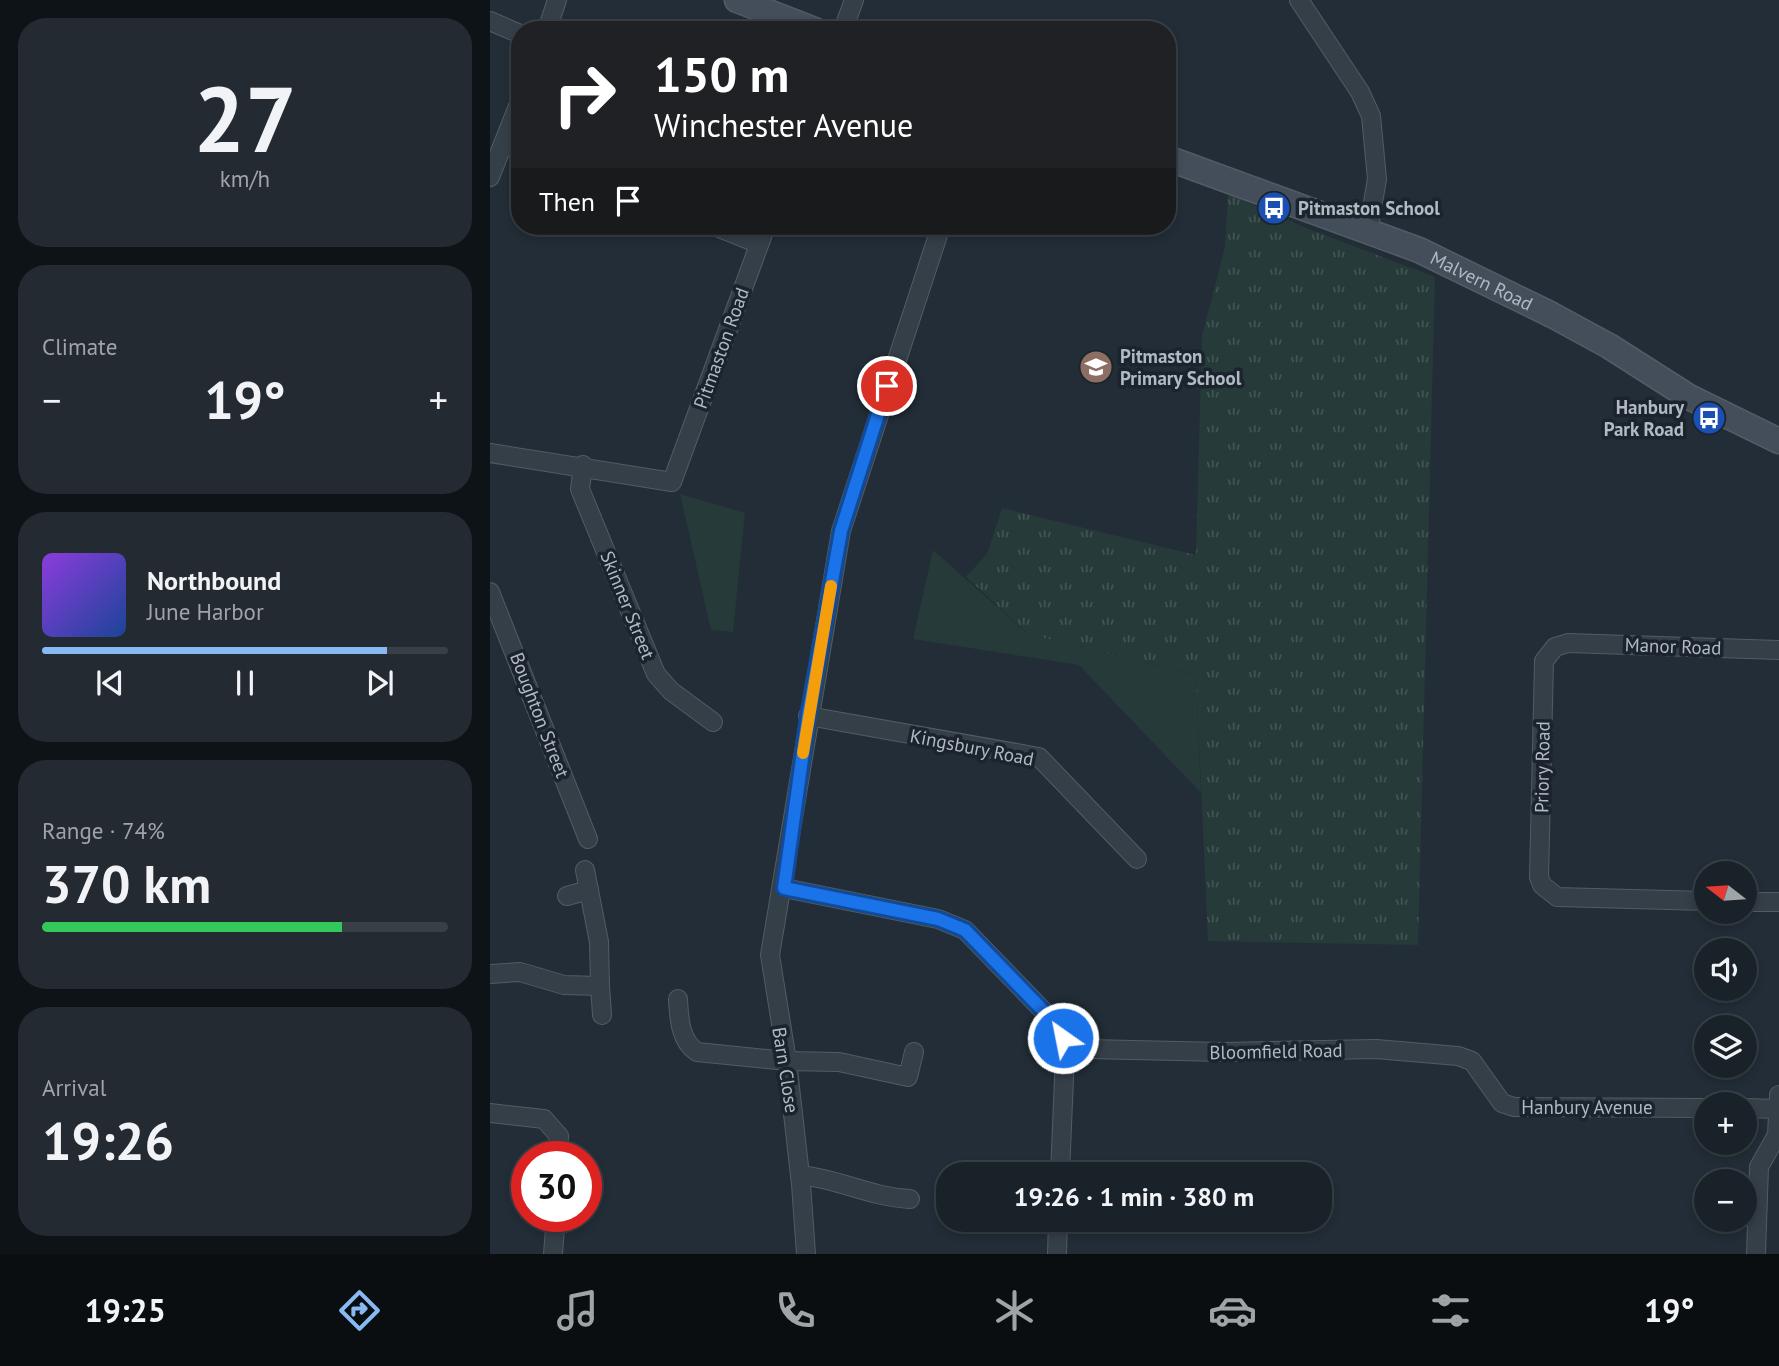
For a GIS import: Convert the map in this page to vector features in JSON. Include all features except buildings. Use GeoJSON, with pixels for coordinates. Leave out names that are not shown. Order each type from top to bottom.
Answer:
{"type":"FeatureCollection","features":[{"type":"Feature","properties":{"kind":"main road"},"geometry":{"type":"LineString","coordinates":[[737,0],[792,21]]}},
{"type":"Feature","properties":{"kind":"main road","name":"Malvern Road"},"geometry":{"type":"LineString","coordinates":[[1176,161],[1419,250],[1552,314],[1609,346],[1689,397],[1779,441]]}},
{"type":"Feature","properties":{"kind":"street"},"geometry":{"type":"LineString","coordinates":[[550,21],[557,0]]}},
{"type":"Feature","properties":{"kind":"street"},"geometry":{"type":"LineString","coordinates":[[846,21],[854,0]]}},
{"type":"Feature","properties":{"kind":"street"},"geometry":{"type":"LineString","coordinates":[[1299,0],[1360,92],[1371,116],[1377,179],[1368,232]]}},
{"type":"Feature","properties":{"kind":"street"},"geometry":{"type":"LineString","coordinates":[[490,20],[511,30]]}},
{"type":"Feature","properties":{"kind":"street"},"geometry":{"type":"LineString","coordinates":[[490,177],[511,148]]}},
{"type":"Feature","properties":{"kind":"street"},"geometry":{"type":"LineString","coordinates":[[736,235],[759,244]]}},
{"type":"Feature","properties":{"kind":"street","name":"Pitmaston Road"},"geometry":{"type":"LineString","coordinates":[[583,466],[673,482],[762,235]]}},
{"type":"Feature","properties":{"kind":"street","name":"Barn Close"},"geometry":{"type":"LineString","coordinates":[[806,1254],[787,1061],[770,955],[784,888],[808,716],[841,531],[938,235]]}},
{"type":"Feature","properties":{"kind":"street"},"geometry":{"type":"LineString","coordinates":[[490,453],[583,466]]}},
{"type":"Feature","properties":{"kind":"street","name":"Skinner Street"},"geometry":{"type":"LineString","coordinates":[[583,466],[580,489],[656,674],[671,691],[713,722]]}},
{"type":"Feature","properties":{"kind":"street","name":"Boughton Street"},"geometry":{"type":"LineString","coordinates":[[490,592],[588,839]]}},
{"type":"Feature","properties":{"kind":"street","name":"Manor Road"},"geometry":{"type":"LineString","coordinates":[[1568,643],[1779,650]]}},
{"type":"Feature","properties":{"kind":"street","name":"Priory Road"},"geometry":{"type":"LineString","coordinates":[[1568,643],[1555,647],[1544,661],[1539,877],[1542,885],[1557,897],[1694,901]]}},
{"type":"Feature","properties":{"kind":"street","name":"Kingsbury Road"},"geometry":{"type":"LineString","coordinates":[[808,716],[1039,757],[1138,859]]}},
{"type":"Feature","properties":{"kind":"street"},"geometry":{"type":"LineString","coordinates":[[585,870],[599,942],[602,1015]]}},
{"type":"Feature","properties":{"kind":"street"},"geometry":{"type":"LineString","coordinates":[[784,888],[938,919],[965,930],[1060,1028],[1065,1054],[1060,1162]]}},
{"type":"Feature","properties":{"kind":"street"},"geometry":{"type":"LineString","coordinates":[[567,896],[589,890]]}},
{"type":"Feature","properties":{"kind":"street"},"geometry":{"type":"LineString","coordinates":[[1757,902],[1779,902]]}},
{"type":"Feature","properties":{"kind":"street"},"geometry":{"type":"LineString","coordinates":[[490,974],[520,972],[564,985],[600,986]]}},
{"type":"Feature","properties":{"kind":"street"},"geometry":{"type":"LineString","coordinates":[[678,999],[680,1028],[691,1048],[697,1052],[787,1061],[839,1062],[908,1077],[914,1052]]}},
{"type":"Feature","properties":{"kind":"street","name":"Bloomfield Road"},"geometry":{"type":"LineString","coordinates":[[1063,1038],[1088,1049],[1223,1052],[1376,1049],[1458,1056],[1472,1061],[1482,1076]]}},
{"type":"Feature","properties":{"kind":"street","name":"Hanbury Avenue"},"geometry":{"type":"LineString","coordinates":[[1482,1076],[1502,1103],[1514,1107],[1694,1108]]}},
{"type":"Feature","properties":{"kind":"street"},"geometry":{"type":"LineString","coordinates":[[1756,1254],[1759,1167],[1775,1149],[1779,1095]]}},
{"type":"Feature","properties":{"kind":"street"},"geometry":{"type":"LineString","coordinates":[[1757,1108],[1778,1109]]}},
{"type":"Feature","properties":{"kind":"street"},"geometry":{"type":"LineString","coordinates":[[490,1113],[544,1119],[559,1136],[559,1141]]}},
{"type":"Feature","properties":{"kind":"street"},"geometry":{"type":"LineString","coordinates":[[800,1175],[838,1181],[880,1197],[910,1199]]}},
{"type":"Feature","properties":{"kind":"street"},"geometry":{"type":"LineString","coordinates":[[553,1254],[555,1232]]}},
{"type":"Feature","properties":{"kind":"street"},"geometry":{"type":"LineString","coordinates":[[1057,1254],[1058,1232]]}},
{"type":"Feature","properties":{"kind":"green space"},"geometry":{"type":"Polygon","coordinates":[[[1228,194],[1306,228],[1435,277],[1418,945],[1208,941],[1196,675],[1028,634],[966,577],[987,554],[1002,508],[1196,555],[1202,336],[1225,247],[1228,194]]]}},
{"type":"Feature","properties":{"kind":"green space"},"geometry":{"type":"Polygon","coordinates":[[[680,494],[745,513],[733,632],[711,630],[680,494]]]}},
{"type":"Feature","properties":{"kind":"green space"},"geometry":{"type":"Polygon","coordinates":[[[933,550],[1028,634],[1196,675],[1201,793],[1079,665],[913,639],[933,550]]]}},
{"type":"Feature","properties":{"kind":"slow traffic"},"geometry":{"type":"LineString","coordinates":[[803,753],[831,586]]}},
{"type":"Feature","properties":{"kind":"place","name":"Pitmaston School"},"geometry":{"type":"Point","coordinates":[1274,208]}},
{"type":"Feature","properties":{"kind":"place","name":"Pitmaston Primary School"},"geometry":{"type":"Point","coordinates":[1096,367]}},
{"type":"Feature","properties":{"kind":"place","name":"Hanbury Park Road"},"geometry":{"type":"Point","coordinates":[1709,418]}},
{"type":"Feature","properties":{"kind":"route"},"geometry":{"type":"LineString","coordinates":[[887,386],[841,531],[808,716],[784,888],[938,919],[965,930],[1031,996],[1060,1028],[1063,1038]]}}]}
